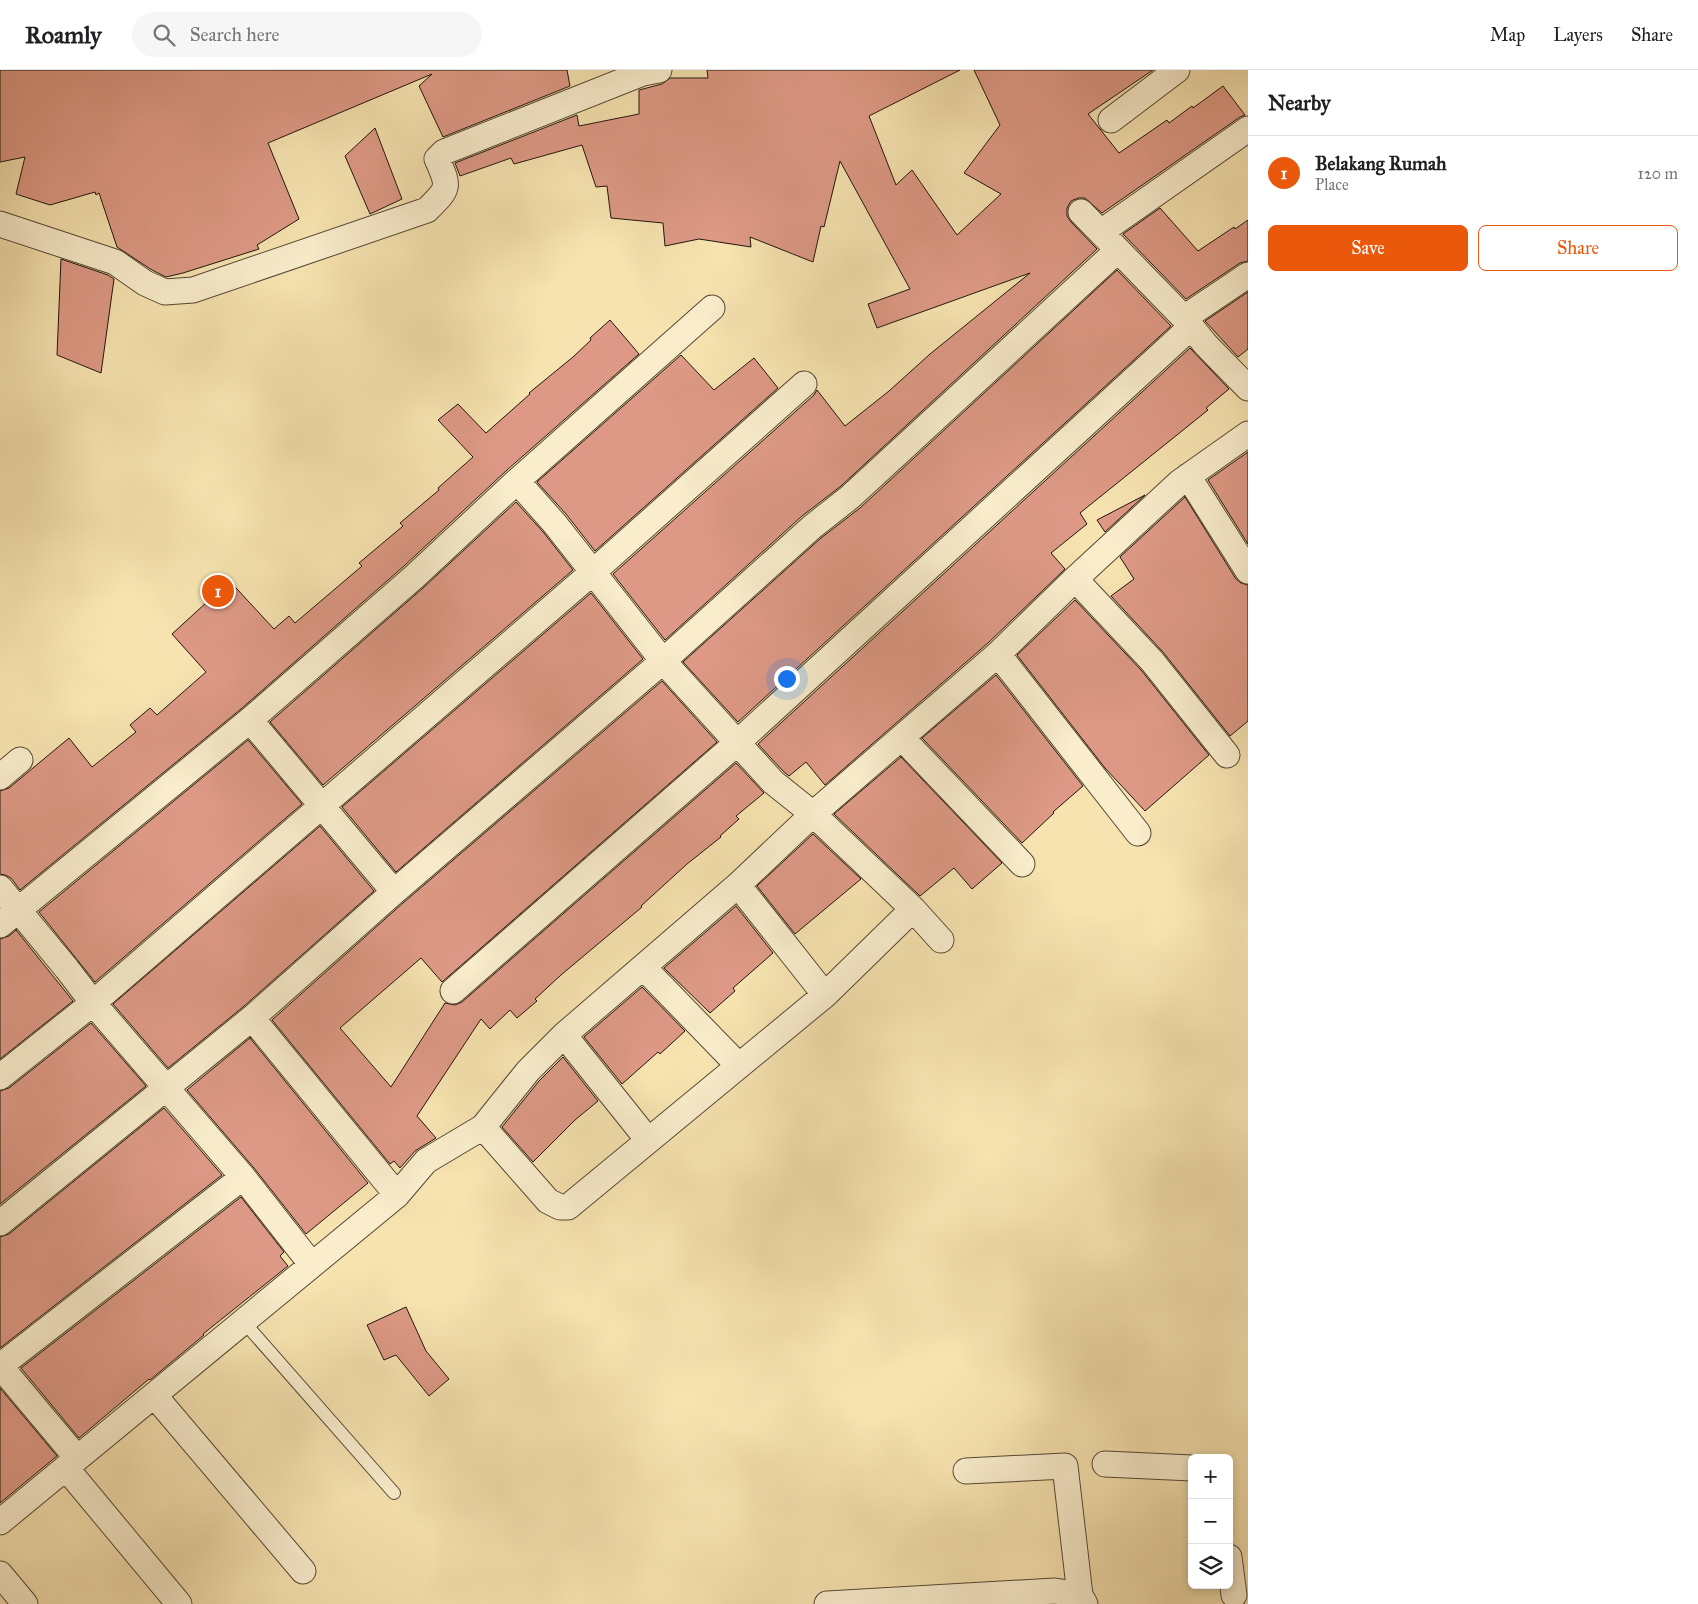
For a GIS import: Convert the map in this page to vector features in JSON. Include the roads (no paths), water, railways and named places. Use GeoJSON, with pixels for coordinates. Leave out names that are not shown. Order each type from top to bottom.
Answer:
{"type":"FeatureCollection","features":[{"type":"Feature","properties":{"kind":"street"},"geometry":{"type":"LineString","coordinates":[[0,224],[115,262],[145,282],[165,292],[193,290],[428,210],[446,190],[446,179],[438,159],[444,152],[643,73],[659,70]]}},
{"type":"Feature","properties":{"kind":"street"},"geometry":{"type":"LineString","coordinates":[[1111,120],[1177,70]]}},
{"type":"Feature","properties":{"kind":"street"},"geometry":{"type":"LineString","coordinates":[[1101,232],[1248,129]]}},
{"type":"Feature","properties":{"kind":"street"},"geometry":{"type":"LineString","coordinates":[[1081,212],[1188,322],[1248,388]]}},
{"type":"Feature","properties":{"kind":"street"},"geometry":{"type":"LineString","coordinates":[[0,1223],[252,1018],[812,527],[850,497],[1118,250]]}},
{"type":"Feature","properties":{"kind":"street"},"geometry":{"type":"LineString","coordinates":[[453,991],[738,743],[1188,322],[1248,275]]}},
{"type":"Feature","properties":{"kind":"street"},"geometry":{"type":"LineString","coordinates":[[9,918],[250,720],[414,577],[517,481],[712,308]]}},
{"type":"Feature","properties":{"kind":"street"},"geometry":{"type":"LineString","coordinates":[[0,1077],[93,1003],[322,806],[593,572],[804,384]]}},
{"type":"Feature","properties":{"kind":"street"},"geometry":{"type":"LineString","coordinates":[[0,1522],[397,1195],[426,1161],[483,1127],[528,1071],[564,1036],[738,885],[813,814],[998,654],[1075,579],[1188,476],[1248,434]]}},
{"type":"Feature","properties":{"kind":"street"},"geometry":{"type":"LineString","coordinates":[[1188,476],[1248,571]]}},
{"type":"Feature","properties":{"kind":"street"},"geometry":{"type":"LineString","coordinates":[[517,481],[555,524],[662,660],[773,782],[813,814],[913,909],[941,940]]}},
{"type":"Feature","properties":{"kind":"street"},"geometry":{"type":"LineString","coordinates":[[1075,579],[1152,661],[1227,755]]}},
{"type":"Feature","properties":{"kind":"street"},"geometry":{"type":"LineString","coordinates":[[998,654],[1138,833]]}},
{"type":"Feature","properties":{"kind":"street"},"geometry":{"type":"LineString","coordinates":[[250,720],[394,892]]}},
{"type":"Feature","properties":{"kind":"street"},"geometry":{"type":"LineString","coordinates":[[902,738],[1022,864]]}},
{"type":"Feature","properties":{"kind":"street"},"geometry":{"type":"LineString","coordinates":[[0,777],[20,760]]}},
{"type":"Feature","properties":{"kind":"street"},"geometry":{"type":"LineString","coordinates":[[738,885],[825,995]]}},
{"type":"Feature","properties":{"kind":"street"},"geometry":{"type":"LineString","coordinates":[[0,888],[9,918],[67,969],[93,1003],[243,1177],[312,1265]]}},
{"type":"Feature","properties":{"kind":"street"},"geometry":{"type":"LineString","coordinates":[[483,1127],[548,1201],[560,1207],[568,1208],[825,995],[913,909]]}},
{"type":"Feature","properties":{"kind":"street"},"geometry":{"type":"LineString","coordinates":[[643,967],[739,1066]]}},
{"type":"Feature","properties":{"kind":"street"},"geometry":{"type":"LineString","coordinates":[[252,1018],[397,1195]]}},
{"type":"Feature","properties":{"kind":"street"},"geometry":{"type":"LineString","coordinates":[[564,1036],[648,1140]]}},
{"type":"Feature","properties":{"kind":"street"},"geometry":{"type":"LineString","coordinates":[[180,1604],[0,1366],[243,1177]]}},
{"type":"Feature","properties":{"kind":"street"},"geometry":{"type":"LineString","coordinates":[[154,1395],[304,1571]]}},
{"type":"Feature","properties":{"kind":"street"},"geometry":{"type":"LineString","coordinates":[[1105,1464],[1188,1468]]}},
{"type":"Feature","properties":{"kind":"street"},"geometry":{"type":"LineString","coordinates":[[827,1604],[1055,1591],[1082,1599],[1066,1466],[966,1471]]}},
{"type":"Feature","properties":{"kind":"street"},"geometry":{"type":"LineString","coordinates":[[0,1574],[25,1604]]}},
{"type":"Feature","properties":{"kind":"street"},"geometry":{"type":"LineString","coordinates":[[1233,1577],[1236,1592]]}},
{"type":"Feature","properties":{"kind":"lane"},"geometry":{"type":"LineString","coordinates":[[243,1321],[394,1493]]}},
{"type":"Feature","properties":{"kind":"place","name":"Belakang Rumah"},"geometry":{"type":"Point","coordinates":[218,591]}}]}
